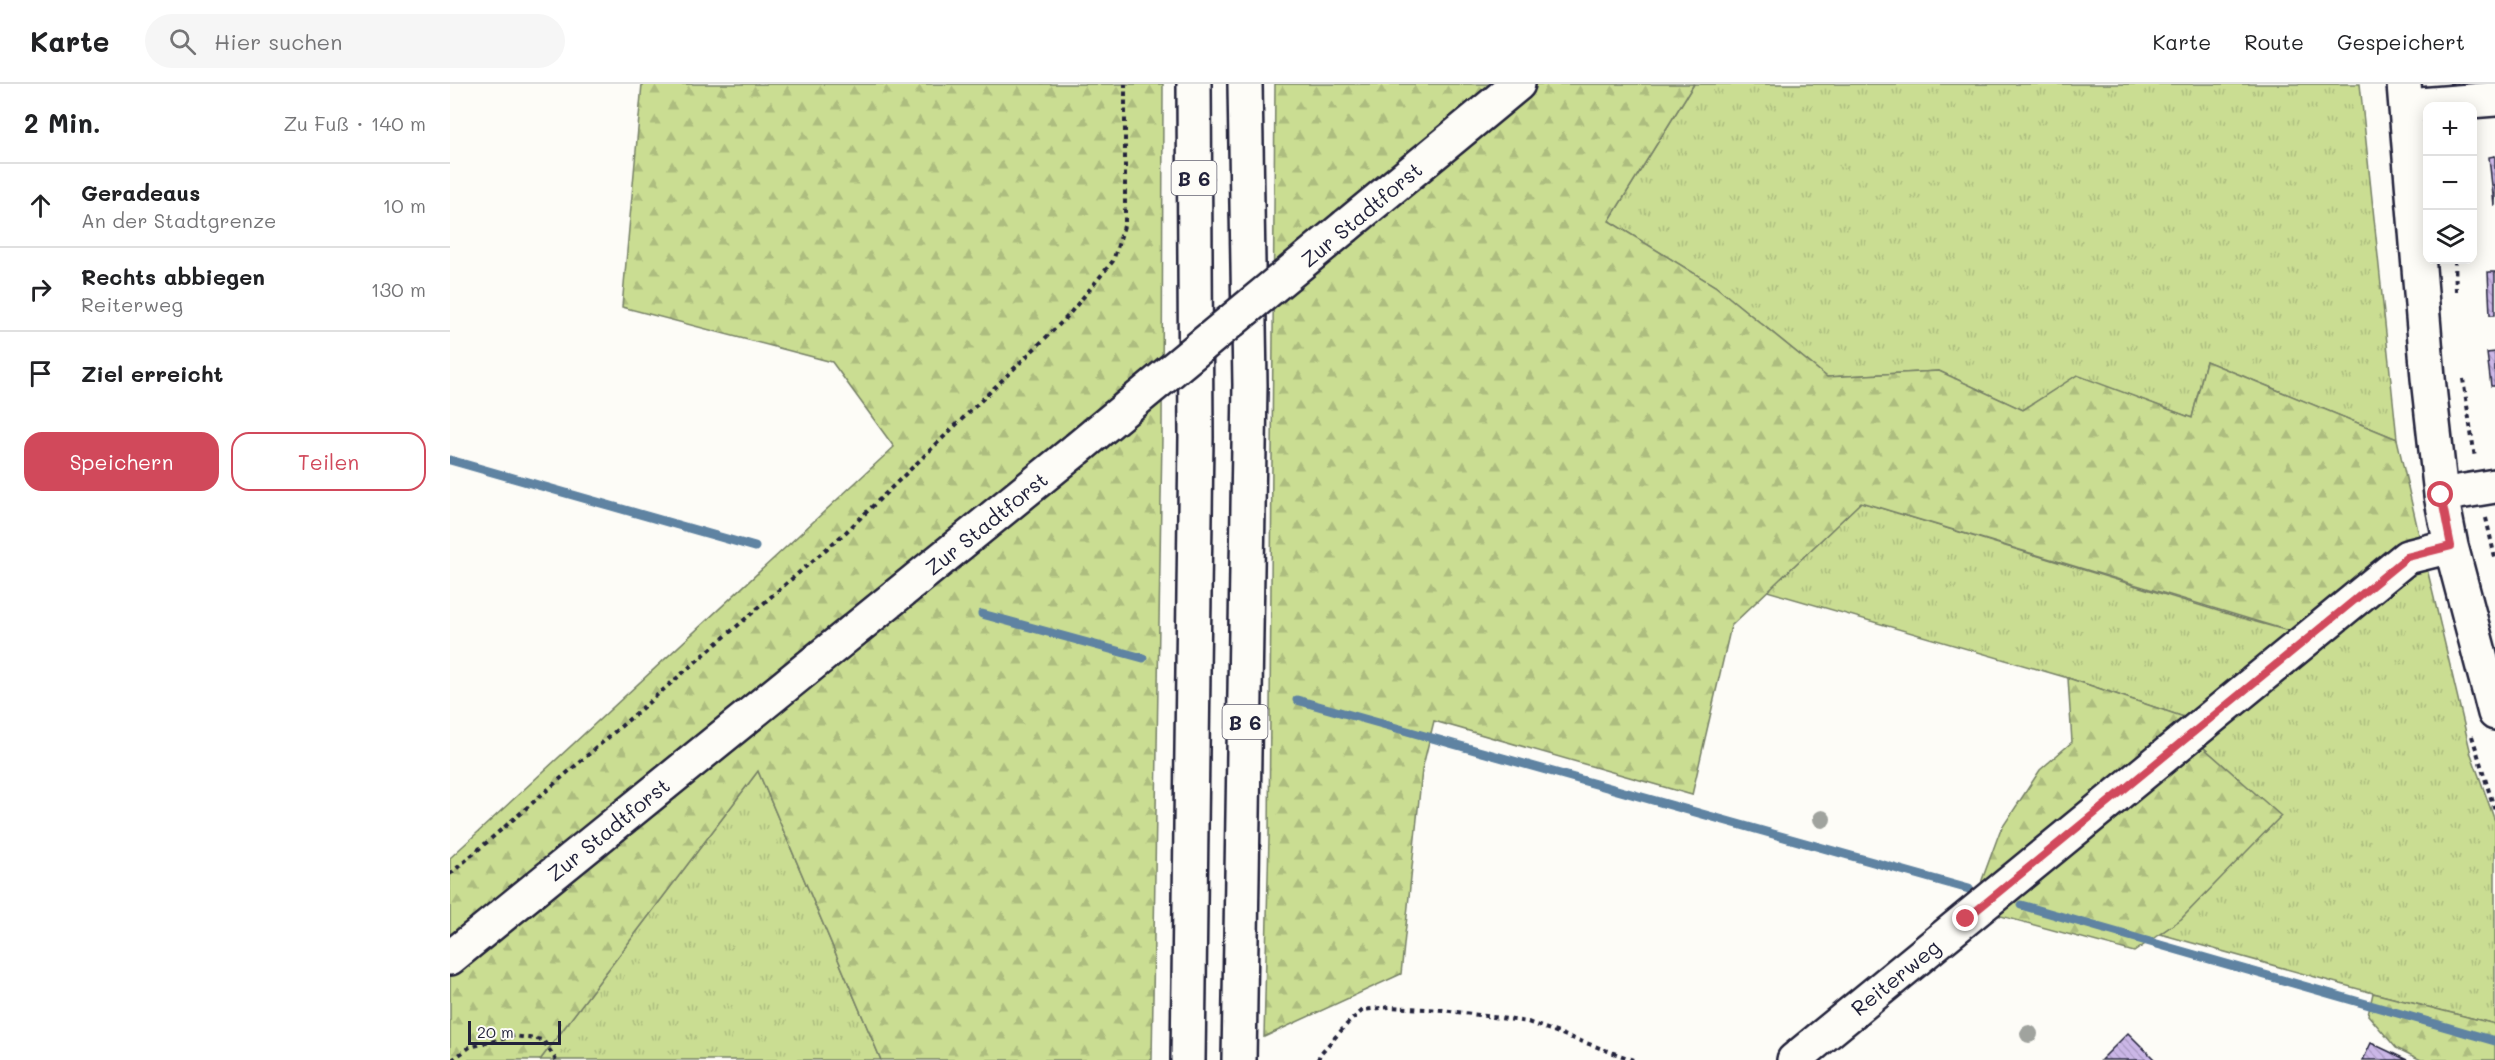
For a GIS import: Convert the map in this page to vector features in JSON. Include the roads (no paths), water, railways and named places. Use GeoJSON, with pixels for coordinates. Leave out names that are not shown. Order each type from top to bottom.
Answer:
{"type":"FeatureCollection","features":[{"type":"Feature","properties":{"kind":"main road","name":"B 6"},"geometry":{"type":"LineString","coordinates":[[1188,1060],[1196,437],[1194,84]]}},
{"type":"Feature","properties":{"kind":"main road","name":"B 6"},"geometry":{"type":"LineString","coordinates":[[1239,1060],[1250,385],[1245,84]]}},
{"type":"Feature","properties":{"kind":"main road","name":"Zur Stadtforst"},"geometry":{"type":"LineString","coordinates":[[450,958],[1077,449],[1518,84]]}},
{"type":"Feature","properties":{"kind":"main road"},"geometry":{"type":"LineString","coordinates":[[2495,99],[2406,95],[2428,378],[2441,495],[2451,546],[2495,713]]}},
{"type":"Feature","properties":{"kind":"main road"},"geometry":{"type":"LineString","coordinates":[[2441,495],[2487,487]]}},
{"type":"Feature","properties":{"kind":"main road","name":"Reiterweg"},"geometry":{"type":"LineString","coordinates":[[1794,1060],[2407,557],[2451,546]]}},
{"type":"Feature","properties":{"kind":"waterway"},"geometry":{"type":"LineString","coordinates":[[450,460],[755,547]]}},
{"type":"Feature","properties":{"kind":"waterway"},"geometry":{"type":"LineString","coordinates":[[982,614],[1143,658]]}},
{"type":"Feature","properties":{"kind":"waterway"},"geometry":{"type":"LineString","coordinates":[[1297,700],[1969,889]]}},
{"type":"Feature","properties":{"kind":"waterway"},"geometry":{"type":"LineString","coordinates":[[2021,905],[2495,1041]]}}]}
